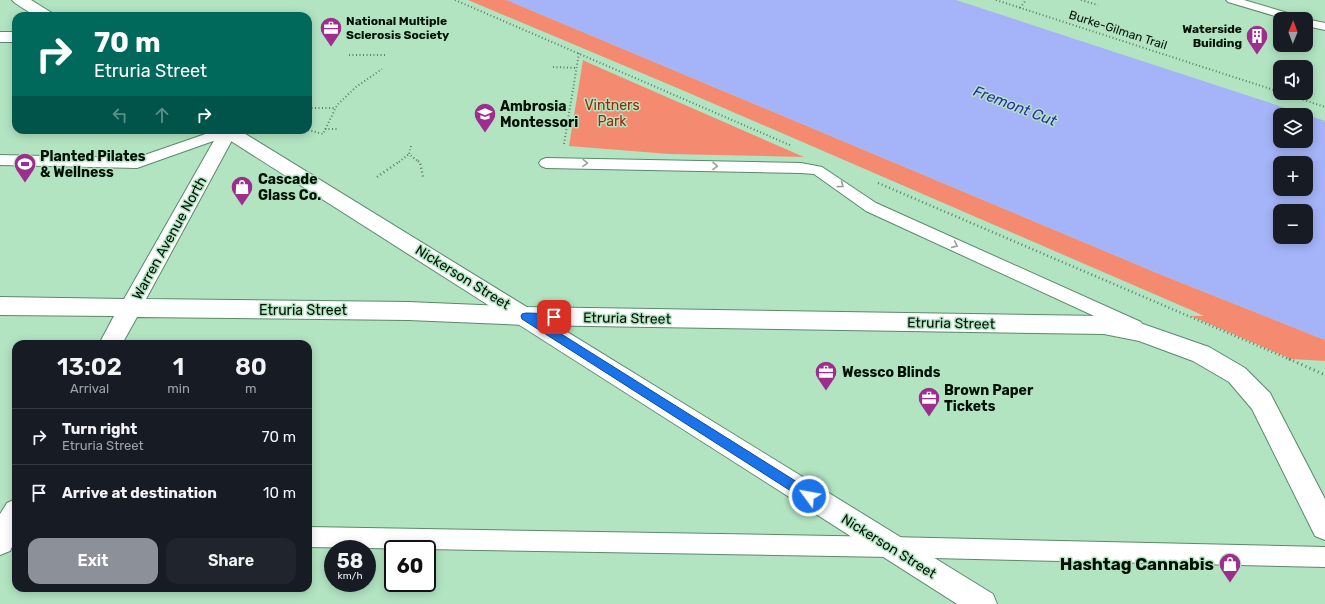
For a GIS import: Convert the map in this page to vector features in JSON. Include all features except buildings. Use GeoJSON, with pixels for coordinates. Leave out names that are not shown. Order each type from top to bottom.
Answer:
{"type":"FeatureCollection","features":[{"type":"Feature","properties":{"kind":"street"},"geometry":{"type":"LineString","coordinates":[[20,0],[40,12]]}},
{"type":"Feature","properties":{"kind":"street"},"geometry":{"type":"LineString","coordinates":[[0,37],[12,37]]}},
{"type":"Feature","properties":{"kind":"street","name":"Warren Avenue North"},"geometry":{"type":"LineString","coordinates":[[112,340],[225,134]]}},
{"type":"Feature","properties":{"kind":"street","name":"Nickerson Street"},"geometry":{"type":"LineString","coordinates":[[233,134],[526,316],[890,547],[983,604]]}},
{"type":"Feature","properties":{"kind":"street","name":"Etruria Street"},"geometry":{"type":"LineString","coordinates":[[0,306],[130,309],[408,311],[526,316],[1104,325],[1140,332],[1201,354],[1237,375],[1261,401],[1325,527]]}},
{"type":"Feature","properties":{"kind":"lane"},"geometry":{"type":"LineString","coordinates":[[1232,0],[1273,12]]}},
{"type":"Feature","properties":{"kind":"lane"},"geometry":{"type":"LineString","coordinates":[[1313,24],[1325,27]]}},
{"type":"Feature","properties":{"kind":"lane"},"geometry":{"type":"LineString","coordinates":[[0,160],[137,163],[216,134]]}},
{"type":"Feature","properties":{"kind":"lane"},"geometry":{"type":"LineString","coordinates":[[546,163],[801,168],[817,170],[871,207],[1166,342]]}},
{"type":"Feature","properties":{"kind":"lane"},"geometry":{"type":"LineString","coordinates":[[312,537],[890,547],[1325,557]]}},
{"type":"Feature","properties":{"kind":"path"},"geometry":{"type":"LineString","coordinates":[[455,0],[797,148]]}},
{"type":"Feature","properties":{"kind":"path","name":"Burke-Gilman Trail"},"geometry":{"type":"LineString","coordinates":[[996,0],[1273,90]]}},
{"type":"Feature","properties":{"kind":"path"},"geometry":{"type":"LineString","coordinates":[[1020,8],[1026,0]]}},
{"type":"Feature","properties":{"kind":"path"},"geometry":{"type":"LineString","coordinates":[[1081,0],[1098,5]]}},
{"type":"Feature","properties":{"kind":"path"},"geometry":{"type":"LineString","coordinates":[[563,146],[579,53]]}},
{"type":"Feature","properties":{"kind":"path"},"geometry":{"type":"LineString","coordinates":[[349,55],[385,55]]}},
{"type":"Feature","properties":{"kind":"path"},"geometry":{"type":"LineString","coordinates":[[553,67],[576,68]]}},
{"type":"Feature","properties":{"kind":"path"},"geometry":{"type":"LineString","coordinates":[[312,131],[323,134],[335,108],[356,87],[382,69]]}},
{"type":"Feature","properties":{"kind":"path"},"geometry":{"type":"LineString","coordinates":[[1306,100],[1325,106]]}},
{"type":"Feature","properties":{"kind":"path"},"geometry":{"type":"LineString","coordinates":[[312,108],[335,108]]}},
{"type":"Feature","properties":{"kind":"path"},"geometry":{"type":"LineString","coordinates":[[325,129],[339,130]]}},
{"type":"Feature","properties":{"kind":"path"},"geometry":{"type":"LineString","coordinates":[[376,177],[408,154],[411,146]]}},
{"type":"Feature","properties":{"kind":"path"},"geometry":{"type":"LineString","coordinates":[[408,154],[420,162],[423,177]]}},
{"type":"Feature","properties":{"kind":"path"},"geometry":{"type":"LineString","coordinates":[[877,183],[1198,319],[1325,375]]}},
{"type":"Feature","properties":{"kind":"green space"},"geometry":{"type":"Polygon","coordinates":[[[468,0],[507,0],[1162,275],[1325,340],[1325,361],[1291,359],[1191,316],[1204,316],[1191,310],[682,90],[468,0]]]}},
{"type":"Feature","properties":{"kind":"green space","name":"Vintners Park"},"geometry":{"type":"Polygon","coordinates":[[[583,60],[804,157],[669,154],[569,146],[583,60]]]}},
{"type":"Feature","properties":{"kind":"water","name":"Fremont Cut"},"geometry":{"type":"Polygon","coordinates":[[[507,0],[956,0],[1285,108],[1273,108],[1273,148],[1313,148],[1313,117],[1325,121],[1325,340],[1162,275],[507,0]]]}},
{"type":"Feature","properties":{"kind":"place","name":"National Multiple Sclerosis Society"},"geometry":{"type":"Point","coordinates":[331,48]}},
{"type":"Feature","properties":{"kind":"place","name":"Waterside Building"},"geometry":{"type":"Point","coordinates":[1257,56]}},
{"type":"Feature","properties":{"kind":"place","name":"Ambrosia Montessori"},"geometry":{"type":"Point","coordinates":[485,134]}},
{"type":"Feature","properties":{"kind":"place","name":"Planted Pilates & Wellness"},"geometry":{"type":"Point","coordinates":[25,184]}},
{"type":"Feature","properties":{"kind":"place","name":"Cascade Glass Co."},"geometry":{"type":"Point","coordinates":[242,206]}},
{"type":"Feature","properties":{"kind":"place","name":"Wessco Blinds"},"geometry":{"type":"Point","coordinates":[826,392]}},
{"type":"Feature","properties":{"kind":"place","name":"Brown Paper Tickets"},"geometry":{"type":"Point","coordinates":[929,418]}},
{"type":"Feature","properties":{"kind":"place","name":"Hashtag Cannabis"},"geometry":{"type":"Point","coordinates":[1230,584]}},
{"type":"Feature","properties":{"kind":"route"},"geometry":{"type":"LineString","coordinates":[[554,317],[526,316],[809,496]]}}]}
